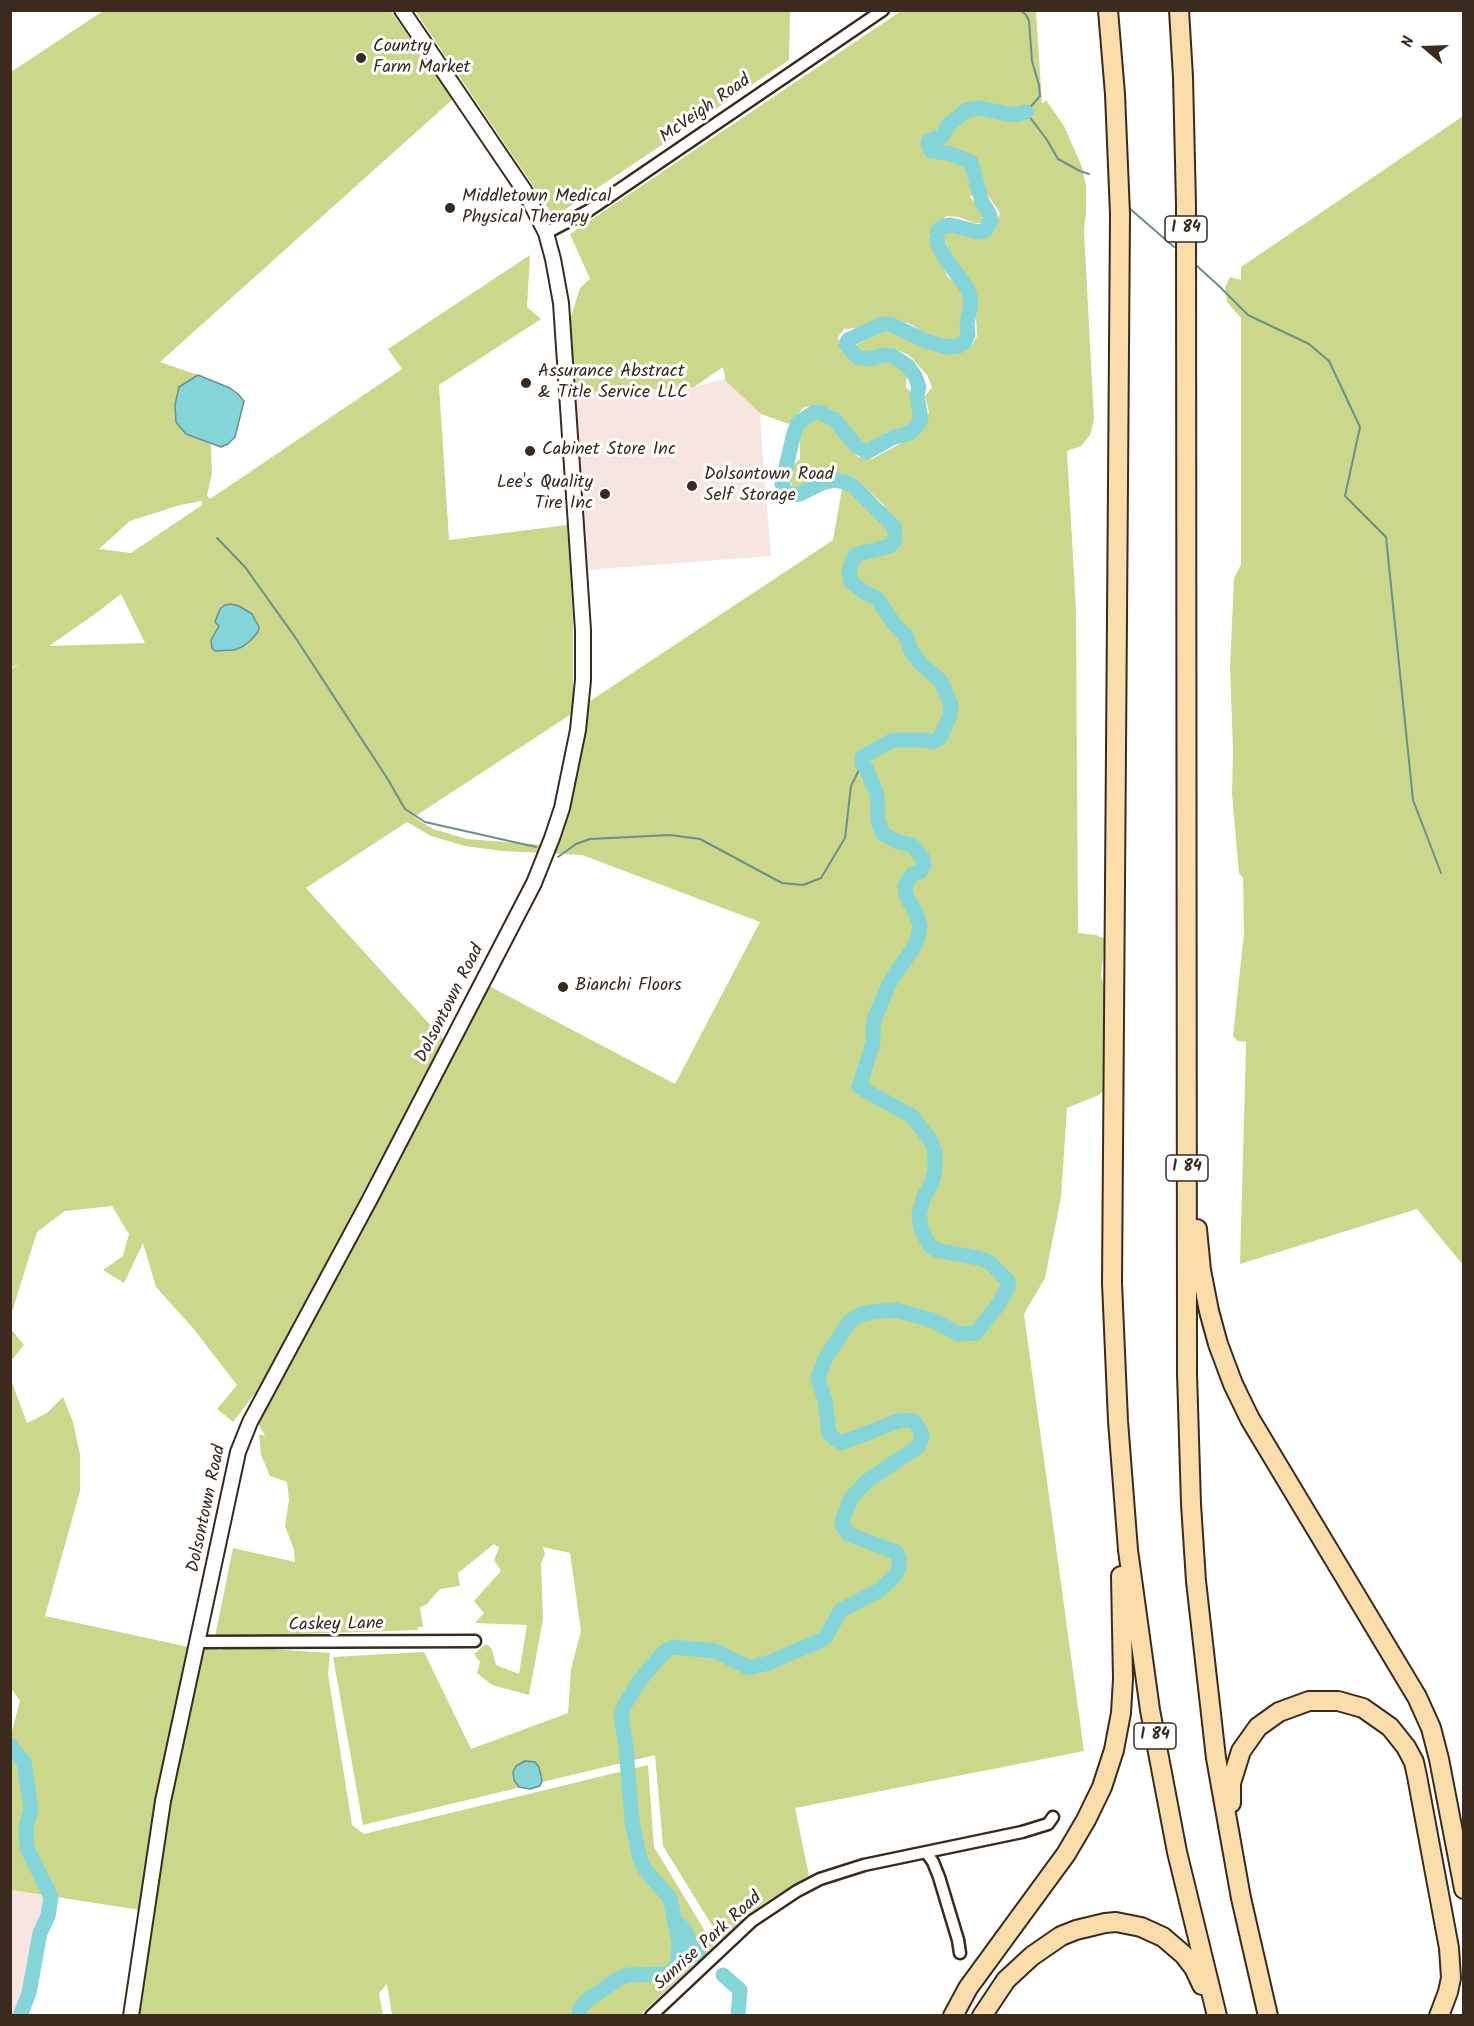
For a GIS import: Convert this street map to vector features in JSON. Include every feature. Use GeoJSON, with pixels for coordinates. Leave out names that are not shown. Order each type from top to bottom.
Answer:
{"type":"FeatureCollection","features":[{"type":"Feature","properties":{"kind":"highway","name":"I 84"},"geometry":{"type":"LineString","coordinates":[[1108,10],[1115,94],[1120,225],[1112,1271],[1114,1362],[1128,1550],[1150,1710],[1177,1852],[1215,2016]]}},
{"type":"Feature","properties":{"kind":"highway","name":"I 84"},"geometry":{"type":"LineString","coordinates":[[1179,10],[1186,205],[1188,1439],[1195,1570],[1214,1746],[1239,1886],[1268,2016]]}},
{"type":"Feature","properties":{"kind":"highway"},"geometry":{"type":"LineString","coordinates":[[1186,1097],[1194,1137],[1197,1218],[1202,1270],[1209,1311],[1224,1360],[1250,1419],[1422,1707],[1440,1759],[1464,1889]]}},
{"type":"Feature","properties":{"kind":"highway"},"geometry":{"type":"LineString","coordinates":[[953,2016],[968,1988],[1077,1837],[1099,1795],[1114,1750],[1124,1679],[1120,1451]]}},
{"type":"Feature","properties":{"kind":"highway"},"geometry":{"type":"LineString","coordinates":[[1239,1886],[1231,1798],[1235,1766],[1248,1739],[1258,1727],[1279,1712],[1309,1701],[1346,1702],[1363,1708],[1379,1718],[1402,1741],[1414,1762],[1417,1776],[1451,1963],[1448,1992],[1439,2016]]}},
{"type":"Feature","properties":{"kind":"highway"},"geometry":{"type":"LineString","coordinates":[[982,2016],[1006,1980],[1046,1945],[1076,1930],[1116,1922],[1153,1931],[1173,1944],[1194,1968],[1215,2016]]}},
{"type":"Feature","properties":{"kind":"street","name":"Dolsontown Road"},"geometry":{"type":"LineString","coordinates":[[131,2016],[163,1801],[233,1471],[243,1436],[534,883],[550,846],[561,808],[578,730],[584,664],[561,303],[553,259],[546,233],[532,204],[402,10]]}},
{"type":"Feature","properties":{"kind":"street","name":"McVeigh Road"},"geometry":{"type":"LineString","coordinates":[[546,233],[588,211],[883,10]]}},
{"type":"Feature","properties":{"kind":"street","name":"Caskey Lane"},"geometry":{"type":"LineString","coordinates":[[198,1642],[475,1641]]}},
{"type":"Feature","properties":{"kind":"street","name":"Sunrise Park Road"},"geometry":{"type":"LineString","coordinates":[[651,2016],[752,1921],[797,1891],[820,1879],[848,1870],[1023,1832],[1048,1824],[1053,1817]]}},
{"type":"Feature","properties":{"kind":"street"},"geometry":{"type":"LineString","coordinates":[[926,1852],[939,1877],[960,1953]]}},
{"type":"Feature","properties":{"kind":"shaded area"},"geometry":{"type":"Polygon","coordinates":[[[756,370],[771,556],[586,570],[574,394],[694,387],[756,370]]]}},
{"type":"Feature","properties":{"kind":"shaded area"},"geometry":{"type":"Polygon","coordinates":[[[11,1890],[51,1897],[48,1916],[40,1933],[29,1993],[20,2015],[11,2015],[11,1890]]]}},
{"type":"Feature","properties":{"kind":"green space"},"geometry":{"type":"Polygon","coordinates":[[[103,11],[391,11],[453,99],[160,362],[198,375],[179,387],[186,434],[200,438],[211,445],[212,473],[207,496],[210,499],[402,369],[388,349],[530,255],[527,307],[541,319],[439,385],[449,540],[567,525],[573,620],[573,713],[414,817],[433,829],[467,839],[558,846],[580,764],[590,701],[833,540],[843,483],[873,513],[885,506],[857,480],[845,474],[834,473],[801,487],[793,487],[789,479],[792,466],[800,459],[800,435],[803,424],[817,416],[831,421],[849,448],[858,457],[872,459],[920,433],[929,412],[925,396],[932,387],[927,375],[909,355],[890,347],[868,353],[856,348],[858,344],[888,328],[905,335],[918,344],[942,351],[958,353],[971,347],[977,336],[978,302],[973,289],[961,274],[945,241],[943,231],[948,228],[978,238],[985,236],[994,229],[1000,213],[983,188],[970,197],[983,212],[985,218],[982,223],[947,216],[932,226],[929,236],[936,256],[943,264],[947,276],[963,290],[966,302],[964,334],[960,339],[949,342],[925,333],[908,323],[882,317],[858,328],[844,329],[838,337],[840,346],[846,355],[860,363],[867,366],[888,360],[900,364],[907,372],[906,387],[914,396],[917,419],[908,427],[886,432],[873,447],[864,446],[834,411],[822,405],[804,407],[789,424],[761,414],[726,381],[723,367],[694,387],[574,394],[570,320],[580,288],[590,279],[570,234],[901,11],[1036,11],[1042,104],[1046,100],[1064,126],[1082,167],[1086,186],[1084,230],[1094,419],[1090,435],[1081,446],[1067,451],[1076,610],[1078,933],[1096,935],[1105,939],[1101,976],[1122,1050],[1110,1084],[1099,1095],[1067,1108],[1061,1197],[1045,1278],[1024,1314],[1084,1751],[795,1808],[809,1876],[747,1915],[721,1940],[663,1846],[655,1755],[363,1825],[333,1657],[424,1652],[471,1749],[568,1713],[571,1669],[581,1631],[570,1553],[543,1547],[545,1554],[541,1563],[543,1619],[529,1695],[492,1685],[477,1673],[480,1662],[474,1654],[486,1644],[492,1649],[496,1665],[519,1674],[527,1625],[475,1623],[484,1613],[474,1601],[501,1571],[494,1560],[499,1548],[494,1544],[458,1573],[460,1586],[440,1589],[427,1604],[420,1607],[423,1627],[418,1627],[418,1630],[215,1637],[233,1548],[295,1562],[294,1550],[285,1526],[289,1500],[287,1482],[270,1476],[261,1455],[259,1434],[265,1436],[258,1423],[394,1170],[489,986],[675,1084],[760,922],[582,855],[502,851],[465,846],[431,836],[407,822],[306,888],[444,1040],[259,1388],[233,1422],[217,1409],[237,1385],[192,1327],[156,1287],[143,1243],[124,1283],[103,1270],[123,1256],[129,1234],[112,1206],[65,1211],[37,1232],[11,1315],[10,670],[19,664],[11,668],[11,72],[103,11]],[[202,501],[180,505],[130,521],[99,549],[131,553],[202,505],[202,501]],[[121,594],[95,614],[49,646],[145,643],[121,594]]]}},
{"type":"Feature","properties":{"kind":"green space"},"geometry":{"type":"Polygon","coordinates":[[[415,11],[790,11],[789,60],[554,217],[415,11]]]}},
{"type":"Feature","properties":{"kind":"green space"},"geometry":{"type":"Polygon","coordinates":[[[1463,116],[1463,1265],[1417,1209],[1240,1264],[1246,1042],[1238,1041],[1233,1036],[1244,933],[1243,878],[1239,873],[1232,794],[1230,667],[1234,578],[1241,565],[1241,318],[1227,302],[1225,287],[1230,277],[1241,280],[1241,267],[1463,116]]]}},
{"type":"Feature","properties":{"kind":"green space"},"geometry":{"type":"Polygon","coordinates":[[[11,1329],[24,1345],[10,1361],[11,1329]]]}},
{"type":"Feature","properties":{"kind":"green space"},"geometry":{"type":"Polygon","coordinates":[[[10,1377],[27,1423],[47,1413],[63,1397],[73,1422],[80,1455],[80,1491],[45,1616],[189,1647],[222,1650],[223,1646],[330,1653],[328,1674],[352,1825],[364,1834],[648,1765],[654,1847],[714,1946],[640,2015],[392,2015],[387,1984],[379,1993],[383,2015],[139,2015],[153,1912],[11,1890],[10,1738],[20,1701],[10,1687],[10,1377]]]}},
{"type":"Feature","properties":{"kind":"water"},"geometry":{"type":"Polygon","coordinates":[[[198,375],[230,388],[244,401],[235,437],[221,447],[186,434],[176,422],[175,405],[179,387],[198,375]]]}},
{"type":"Feature","properties":{"kind":"water"},"geometry":{"type":"Polygon","coordinates":[[[231,604],[252,614],[259,627],[258,632],[242,647],[215,651],[211,640],[219,626],[215,622],[220,609],[231,604]]]}},
{"type":"Feature","properties":{"kind":"water"},"geometry":{"type":"Polygon","coordinates":[[[525,1761],[535,1762],[539,1767],[542,1781],[540,1786],[530,1789],[519,1787],[514,1780],[513,1772],[516,1766],[525,1761]]]}},
{"type":"Feature","properties":{"kind":"waterway"},"geometry":{"type":"LineString","coordinates":[[1020,10],[1029,21],[1032,61],[1040,96],[1026,112],[1058,159],[1089,174]]}},
{"type":"Feature","properties":{"kind":"waterway"},"geometry":{"type":"LineString","coordinates":[[579,2016],[580,2009],[586,2001],[620,1978],[628,1975],[668,1974],[674,1969],[678,1960],[679,1942],[670,1898],[646,1871],[640,1859],[632,1821],[621,1716],[625,1704],[640,1680],[664,1652],[673,1647],[715,1651],[749,1668],[768,1663],[817,1642],[825,1638],[841,1610],[880,1590],[899,1568],[899,1558],[896,1552],[848,1534],[842,1525],[843,1518],[851,1498],[867,1481],[919,1446],[922,1436],[920,1430],[914,1421],[901,1420],[841,1443],[834,1438],[829,1434],[825,1400],[818,1378],[826,1357],[850,1321],[861,1314],[872,1312],[895,1310],[932,1320],[959,1334],[976,1333],[998,1305],[1008,1287],[1008,1281],[989,1262],[936,1250],[929,1245],[921,1228],[919,1215],[935,1170],[935,1153],[931,1141],[912,1116],[859,1087],[873,1043],[875,1017],[891,980],[914,947],[918,937],[920,926],[916,913],[906,896],[905,886],[912,874],[920,872],[924,865],[923,859],[912,845],[898,842],[883,834],[878,821],[877,794],[862,764],[862,757],[893,740],[933,742],[940,738],[950,715],[951,705],[941,681],[921,664],[910,649],[907,637],[895,625],[876,597],[867,594],[851,582],[849,571],[855,555],[890,546],[894,542],[894,527],[853,486],[845,482],[834,480],[793,495],[786,492],[782,484],[798,423],[813,413],[820,412],[835,420],[856,446],[867,452],[892,438],[909,433],[916,427],[921,419],[917,395],[919,387],[908,366],[891,355],[869,359],[857,357],[846,344],[848,340],[882,324],[890,324],[928,342],[948,347],[959,346],[965,342],[968,334],[970,297],[967,288],[938,245],[938,230],[951,225],[978,232],[985,231],[991,220],[982,202],[971,162],[951,154],[931,151],[929,140],[942,137],[948,125],[967,110],[979,108],[1014,115],[1026,112]]}},
{"type":"Feature","properties":{"kind":"waterway"},"geometry":{"type":"LineString","coordinates":[[1128,207],[1174,247]]}},
{"type":"Feature","properties":{"kind":"waterway"},"geometry":{"type":"LineString","coordinates":[[1197,266],[1248,315],[1309,344],[1329,361],[1360,427],[1345,496],[1386,537],[1413,800],[1441,873]]}},
{"type":"Feature","properties":{"kind":"waterway"},"geometry":{"type":"LineString","coordinates":[[217,538],[245,567],[295,637],[405,809],[425,822],[536,847]]}},
{"type":"Feature","properties":{"kind":"waterway"},"geometry":{"type":"LineString","coordinates":[[558,857],[576,844],[590,839],[670,835],[700,839],[782,883],[803,885],[821,878],[845,838],[851,786],[862,764]]}},
{"type":"Feature","properties":{"kind":"waterway"},"geometry":{"type":"LineString","coordinates":[[10,1745],[24,1762],[31,1809],[26,1828],[27,1848],[51,1897],[48,1916],[40,1933],[29,1993],[20,2016]]}},
{"type":"Feature","properties":{"kind":"waterway"},"geometry":{"type":"LineString","coordinates":[[680,1925],[686,1932],[690,1945],[699,1955]]}},
{"type":"Feature","properties":{"kind":"waterway"},"geometry":{"type":"LineString","coordinates":[[723,1975],[740,1990],[738,2016]]}},
{"type":"Feature","properties":{"kind":"place","name":"Country Farm Market"},"geometry":{"type":"Point","coordinates":[361,58]}},
{"type":"Feature","properties":{"kind":"place","name":"Middletown Medical Physical Therapy"},"geometry":{"type":"Point","coordinates":[450,208]}},
{"type":"Feature","properties":{"kind":"place","name":"Assurance Abstract & Title Service LLC"},"geometry":{"type":"Point","coordinates":[526,383]}},
{"type":"Feature","properties":{"kind":"place","name":"Cabinet Store Inc"},"geometry":{"type":"Point","coordinates":[530,451]}},
{"type":"Feature","properties":{"kind":"place","name":"Dolsontown Road Self Storage"},"geometry":{"type":"Point","coordinates":[692,486]}},
{"type":"Feature","properties":{"kind":"place","name":"Lee's Quality Tire Inc"},"geometry":{"type":"Point","coordinates":[605,494]}},
{"type":"Feature","properties":{"kind":"place","name":"Bianchi Floors"},"geometry":{"type":"Point","coordinates":[563,987]}}]}
